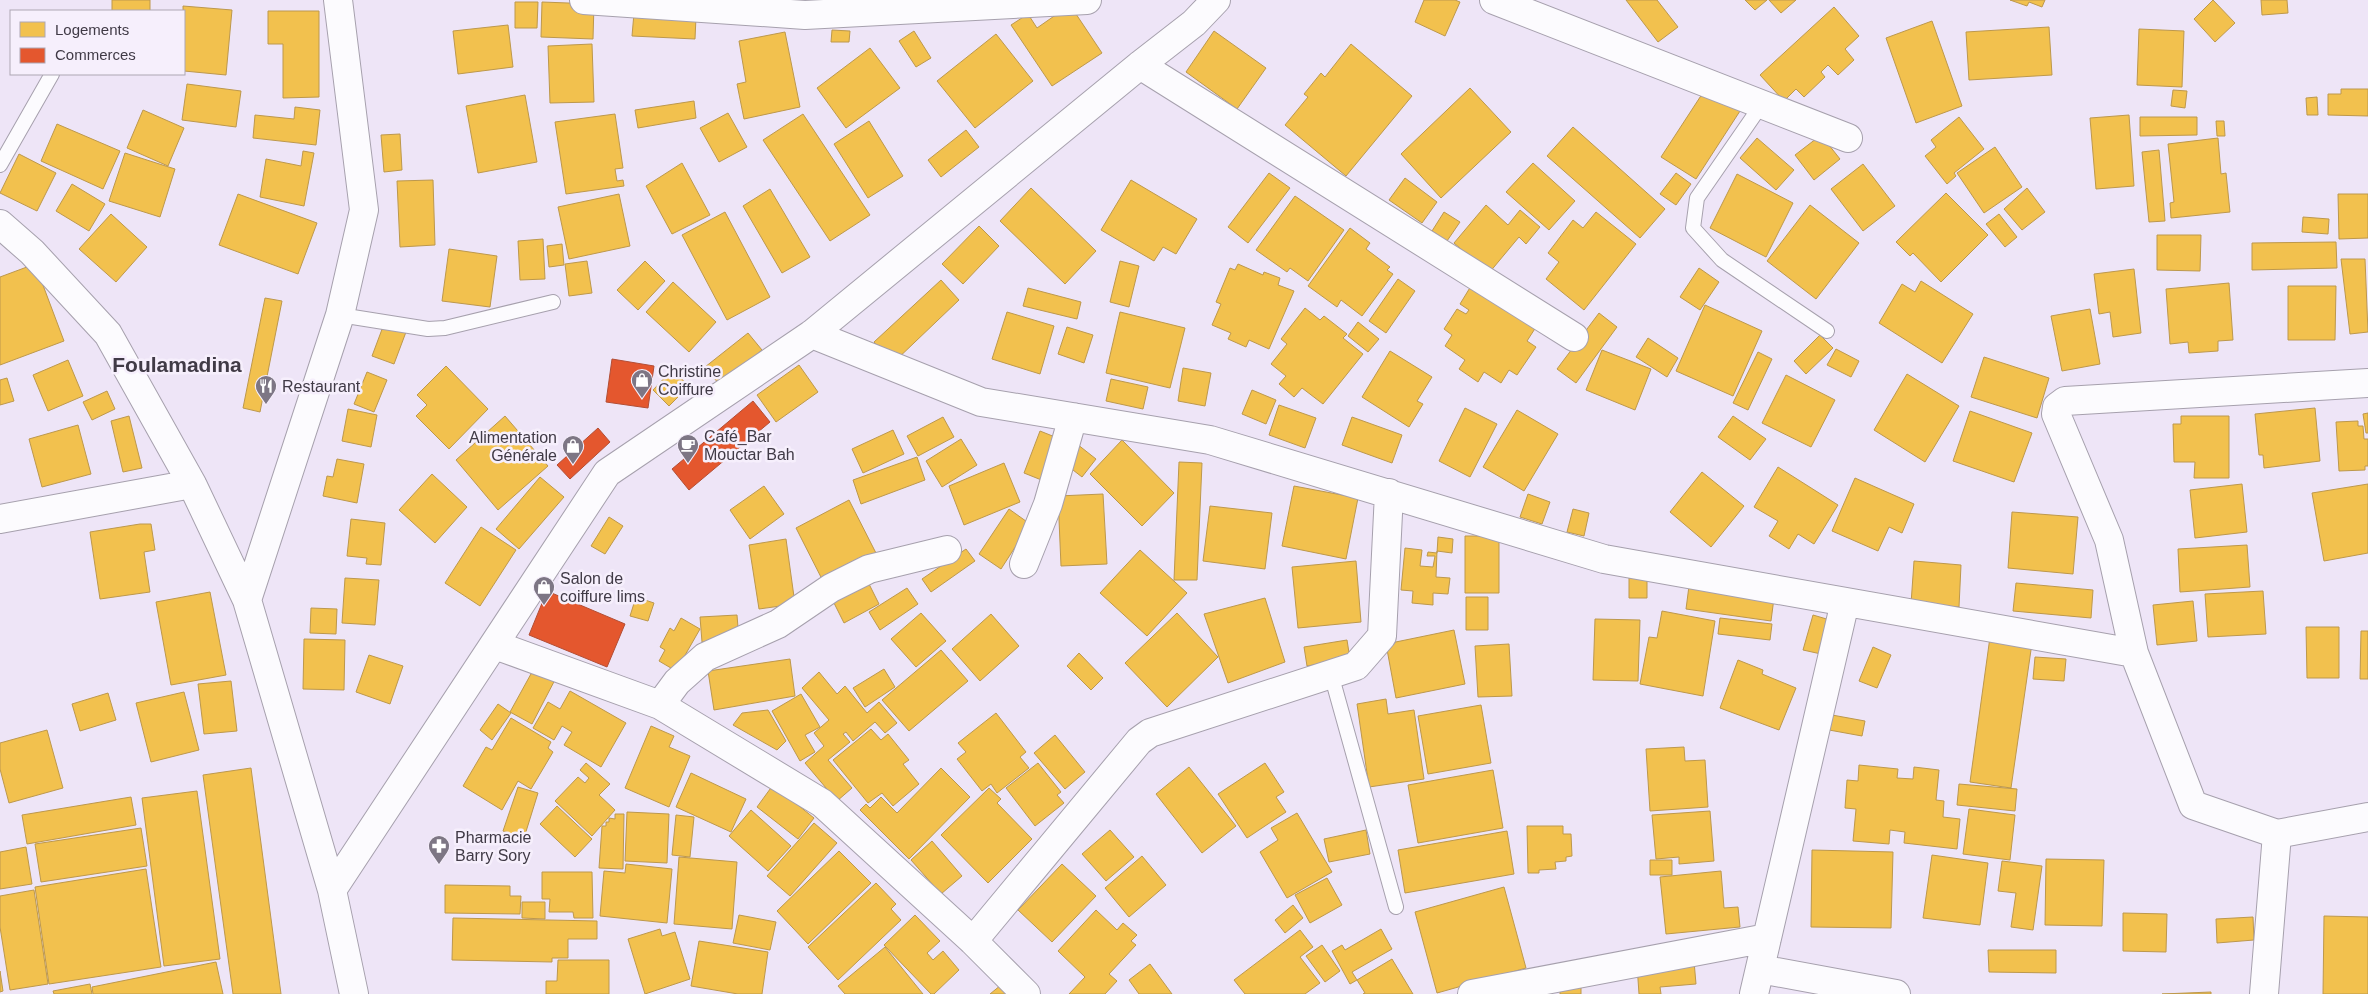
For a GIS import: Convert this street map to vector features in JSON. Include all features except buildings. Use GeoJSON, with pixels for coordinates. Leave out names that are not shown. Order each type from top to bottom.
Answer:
{"type":"FeatureCollection","features":[{"type":"Feature","properties":{"kind":"street"},"geometry":{"type":"LineString","coordinates":[[247,600],[340,316],[364,210],[338,0]]}},
{"type":"Feature","properties":{"kind":"street"},"geometry":{"type":"LineString","coordinates":[[584,0],[804,8],[1087,0]]}},
{"type":"Feature","properties":{"kind":"street"},"geometry":{"type":"LineString","coordinates":[[332,890],[607,473],[812,334],[1140,64],[1189,12],[1216,0]]}},
{"type":"Feature","properties":{"kind":"street"},"geometry":{"type":"LineString","coordinates":[[1494,0],[1848,138]]}},
{"type":"Feature","properties":{"kind":"street"},"geometry":{"type":"LineString","coordinates":[[1140,64],[1574,337]]}},
{"type":"Feature","properties":{"kind":"street"},"geometry":{"type":"LineString","coordinates":[[0,224],[32,252],[108,334],[192,484],[247,600],[332,890],[354,994]]}},
{"type":"Feature","properties":{"kind":"street"},"geometry":{"type":"LineString","coordinates":[[812,334],[981,402],[1210,440],[1604,559],[2134,653]]}},
{"type":"Feature","properties":{"kind":"street"},"geometry":{"type":"LineString","coordinates":[[2368,383],[2065,401],[2058,407],[2056,414],[2109,540],[2134,653],[2193,805],[2277,834],[2368,817]]}},
{"type":"Feature","properties":{"kind":"street"},"geometry":{"type":"LineString","coordinates":[[1024,564],[1048,504],[1072,417]]}},
{"type":"Feature","properties":{"kind":"street"},"geometry":{"type":"LineString","coordinates":[[0,519],[192,484]]}},
{"type":"Feature","properties":{"kind":"street"},"geometry":{"type":"LineString","coordinates":[[972,941],[1138,741],[1150,733],[1356,666],[1382,636],[1389,493]]}},
{"type":"Feature","properties":{"kind":"street"},"geometry":{"type":"LineString","coordinates":[[660,705],[677,682],[705,657],[778,624],[831,588],[869,569],[947,550]]}},
{"type":"Feature","properties":{"kind":"street"},"geometry":{"type":"LineString","coordinates":[[1845,602],[1757,981],[1896,994]]}},
{"type":"Feature","properties":{"kind":"street"},"geometry":{"type":"LineString","coordinates":[[495,645],[660,705],[822,803],[972,941],[1026,994]]}},
{"type":"Feature","properties":{"kind":"street"},"geometry":{"type":"LineString","coordinates":[[2264,994],[2277,834]]}},
{"type":"Feature","properties":{"kind":"street"},"geometry":{"type":"LineString","coordinates":[[1472,994],[1767,938]]}},
{"type":"Feature","properties":{"kind":"lane"},"geometry":{"type":"LineString","coordinates":[[0,165],[51,75]]}},
{"type":"Feature","properties":{"kind":"lane"},"geometry":{"type":"LineString","coordinates":[[1762,104],[1697,198],[1693,228],[1722,260],[1827,331]]}},
{"type":"Feature","properties":{"kind":"lane"},"geometry":{"type":"LineString","coordinates":[[340,316],[428,329],[444,328],[553,302]]}},
{"type":"Feature","properties":{"kind":"lane"},"geometry":{"type":"LineString","coordinates":[[1331,674],[1396,907]]}},
{"type":"Feature","properties":{"kind":"place","name":"Christine Coiffure"},"geometry":{"type":"Point","coordinates":[642,399]}},
{"type":"Feature","properties":{"kind":"place","name":"Restaurant"},"geometry":{"type":"Point","coordinates":[266,405]}},
{"type":"Feature","properties":{"kind":"place","name":"Café_Bar Mouctar Bah"},"geometry":{"type":"Point","coordinates":[688,464]}},
{"type":"Feature","properties":{"kind":"place","name":"Alimentation Générale"},"geometry":{"type":"Point","coordinates":[573,465]}},
{"type":"Feature","properties":{"kind":"place","name":"Salon de coiffure lims"},"geometry":{"type":"Point","coordinates":[544,606]}},
{"type":"Feature","properties":{"kind":"place","name":"Pharmacie Barry Sory"},"geometry":{"type":"Point","coordinates":[439,865]}},
{"type":"Feature","properties":{"kind":"district","name":"Foulamadina"},"geometry":{"type":"Point","coordinates":[177,365]}}]}
